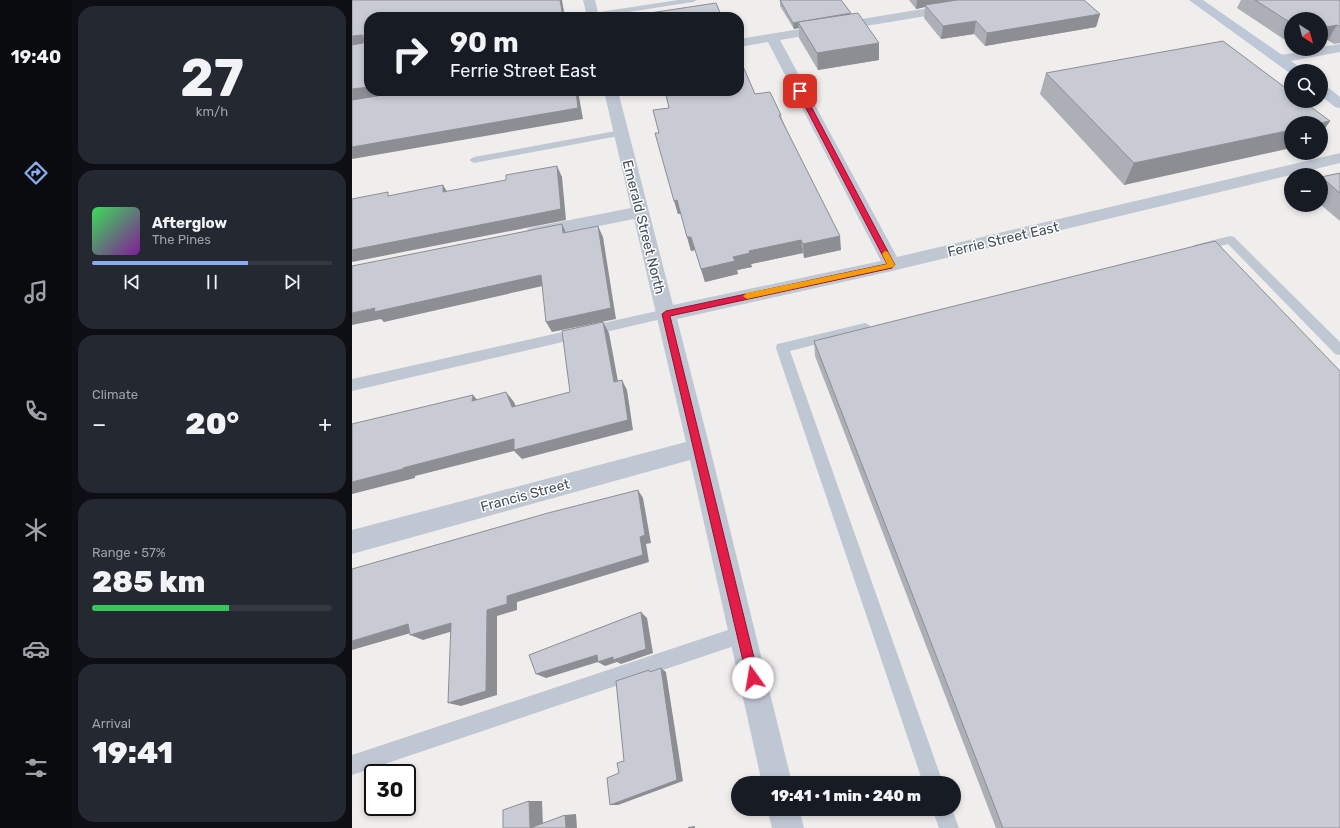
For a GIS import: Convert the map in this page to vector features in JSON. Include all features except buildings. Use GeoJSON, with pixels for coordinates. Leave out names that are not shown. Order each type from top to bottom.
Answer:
{"type":"FeatureCollection","features":[{"type":"Feature","properties":{"kind":"main road"},"geometry":{"type":"LineString","coordinates":[[1195,0],[1286,64]]}},
{"type":"Feature","properties":{"kind":"main road"},"geometry":{"type":"LineString","coordinates":[[1328,95],[1340,104]]}},
{"type":"Feature","properties":{"kind":"street"},"geometry":{"type":"LineString","coordinates":[[589,0],[592,12]]}},
{"type":"Feature","properties":{"kind":"street"},"geometry":{"type":"LineString","coordinates":[[744,42],[1000,0]]}},
{"type":"Feature","properties":{"kind":"street"},"geometry":{"type":"LineString","coordinates":[[772,37],[892,265]]}},
{"type":"Feature","properties":{"kind":"street"},"geometry":{"type":"LineString","coordinates":[[1280,60],[1340,48]]}},
{"type":"Feature","properties":{"kind":"street","name":"Emerald Street North"},"geometry":{"type":"LineString","coordinates":[[612,96],[699,448],[775,776]]}},
{"type":"Feature","properties":{"kind":"street","name":"Ferrie Street East"},"geometry":{"type":"LineString","coordinates":[[666,314],[892,265],[1340,158]]}},
{"type":"Feature","properties":{"kind":"street"},"geometry":{"type":"LineString","coordinates":[[516,237],[640,212]]}},
{"type":"Feature","properties":{"kind":"street","name":"Francis Street"},"geometry":{"type":"LineString","coordinates":[[352,542],[699,448]]}},
{"type":"Feature","properties":{"kind":"street"},"geometry":{"type":"LineString","coordinates":[[785,816],[788,828]]}},
{"type":"Feature","properties":{"kind":"lane"},"geometry":{"type":"LineString","coordinates":[[618,12],[693,0]]}},
{"type":"Feature","properties":{"kind":"lane"},"geometry":{"type":"LineString","coordinates":[[474,160],[621,133]]}},
{"type":"Feature","properties":{"kind":"lane"},"geometry":{"type":"LineString","coordinates":[[1184,251],[1230,240],[1340,350]]}},
{"type":"Feature","properties":{"kind":"lane"},"geometry":{"type":"LineString","coordinates":[[352,385],[666,314]]}},
{"type":"Feature","properties":{"kind":"lane"},"geometry":{"type":"LineString","coordinates":[[874,326],[782,348],[931,776]]}},
{"type":"Feature","properties":{"kind":"lane"},"geometry":{"type":"LineString","coordinates":[[352,765],[742,634]]}},
{"type":"Feature","properties":{"kind":"lane"},"geometry":{"type":"LineString","coordinates":[[945,816],[949,828]]}},
{"type":"Feature","properties":{"kind":"slow traffic"},"geometry":{"type":"LineString","coordinates":[[747,296],[892,265],[885,254]]}},
{"type":"Feature","properties":{"kind":"route"},"geometry":{"type":"LineString","coordinates":[[753,678],[666,314],[892,265],[800,91]]}}]}
